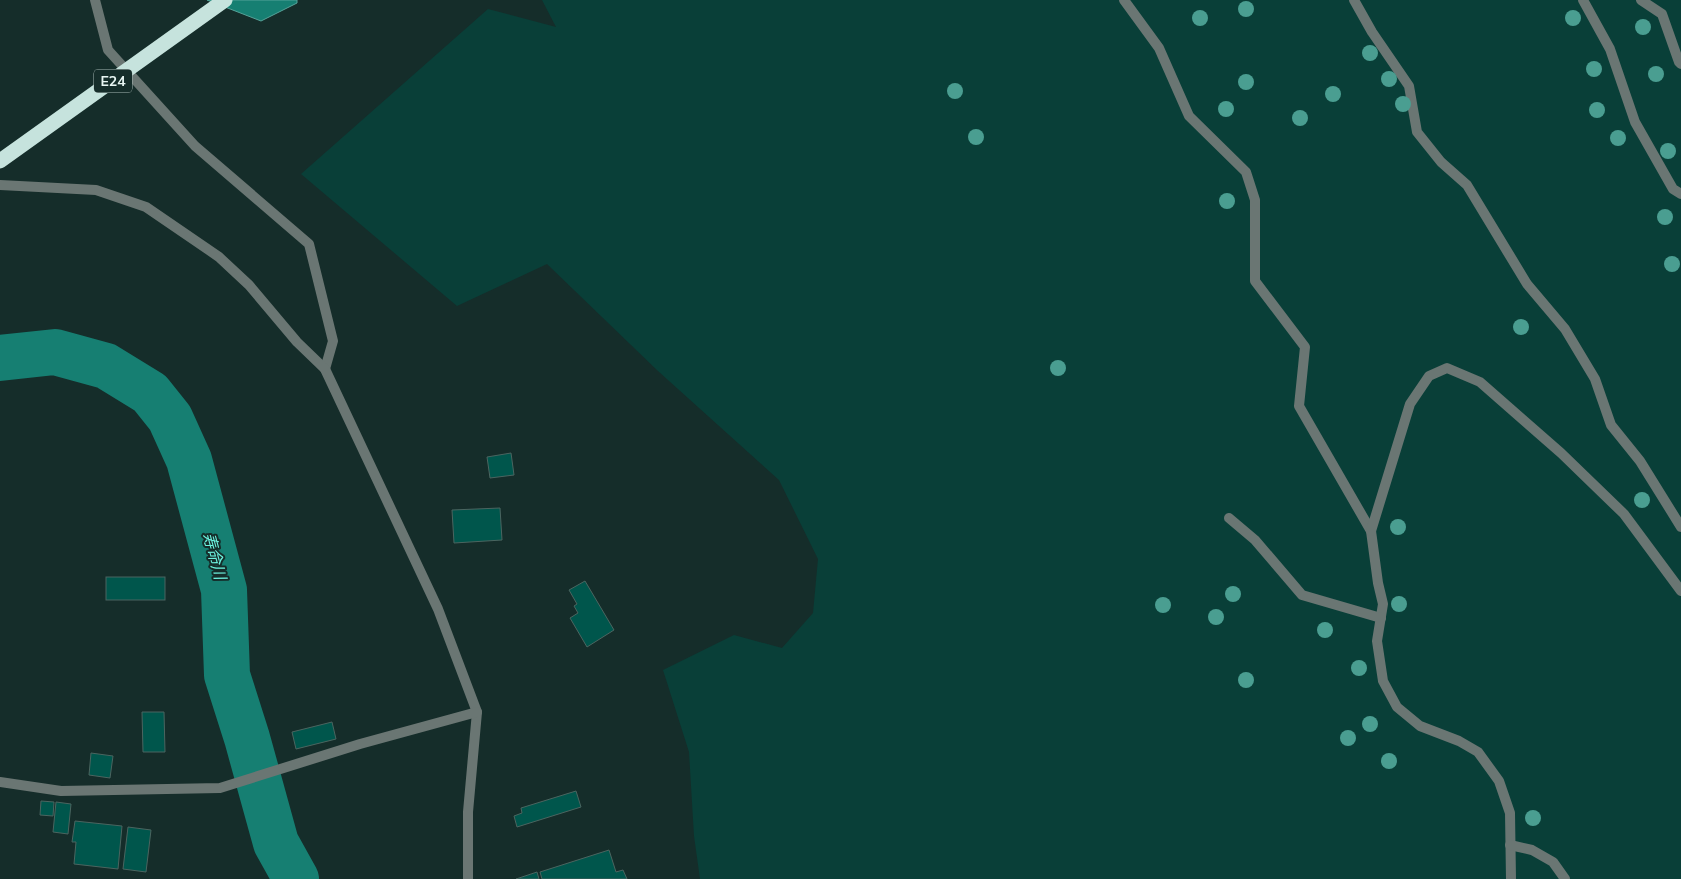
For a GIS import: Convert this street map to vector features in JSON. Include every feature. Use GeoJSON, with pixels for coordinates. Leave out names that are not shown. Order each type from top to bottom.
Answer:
{"type":"FeatureCollection","features":[{"type":"Feature","properties":{"kind":"highway","name":"E24"},"geometry":{"type":"LineString","coordinates":[[0,161],[225,0]]}},
{"type":"Feature","properties":{"kind":"street"},"geometry":{"type":"LineString","coordinates":[[96,0],[108,50],[195,146],[309,244],[333,341],[325,369]]}},
{"type":"Feature","properties":{"kind":"street"},"geometry":{"type":"LineString","coordinates":[[1124,0],[1159,48],[1189,116],[1246,172],[1255,200],[1255,281],[1305,347],[1299,406],[1371,532],[1383,604],[1377,640],[1383,680],[1397,707],[1420,726],[1460,741],[1478,752],[1499,781],[1510,813],[1511,879]]}},
{"type":"Feature","properties":{"kind":"street"},"geometry":{"type":"LineString","coordinates":[[1354,0],[1372,32],[1409,86],[1417,132],[1441,162],[1466,185],[1527,284],[1565,329],[1594,379],[1611,425],[1640,461],[1681,527]]}},
{"type":"Feature","properties":{"kind":"street"},"geometry":{"type":"LineString","coordinates":[[1583,0],[1610,49],[1635,122],[1674,189],[1681,194]]}},
{"type":"Feature","properties":{"kind":"street"},"geometry":{"type":"LineString","coordinates":[[1641,0],[1662,14],[1681,64]]}},
{"type":"Feature","properties":{"kind":"street"},"geometry":{"type":"LineString","coordinates":[[0,185],[96,190],[146,207],[218,257],[249,285],[297,342],[325,369],[438,609],[477,712],[468,812],[468,879]]}},
{"type":"Feature","properties":{"kind":"street"},"geometry":{"type":"LineString","coordinates":[[1371,532],[1410,404],[1429,376],[1447,368],[1480,382],[1561,453],[1624,514],[1681,591]]}},
{"type":"Feature","properties":{"kind":"street"},"geometry":{"type":"LineString","coordinates":[[1229,518],[1255,540],[1302,595],[1381,618]]}},
{"type":"Feature","properties":{"kind":"street"},"geometry":{"type":"LineString","coordinates":[[0,782],[61,791],[220,788],[360,744],[477,712]]}},
{"type":"Feature","properties":{"kind":"street"},"geometry":{"type":"LineString","coordinates":[[1510,845],[1532,850],[1553,862],[1565,879]]}},
{"type":"Feature","properties":{"kind":"shaded area"},"geometry":{"type":"Polygon","coordinates":[[[207,0],[297,0],[297,3],[261,21],[207,0]]]}},
{"type":"Feature","properties":{"kind":"shaded area"},"geometry":{"type":"Polygon","coordinates":[[[542,0],[1681,0],[1681,879],[700,879],[694,836],[689,752],[663,670],[734,635],[782,648],[813,613],[818,559],[779,480],[658,371],[547,264],[457,306],[301,174],[488,9],[556,27],[542,0]]]}},
{"type":"Feature","properties":{"kind":"building"},"geometry":{"type":"Polygon","coordinates":[[[511,453],[514,475],[490,478],[487,457],[511,453]]]}},
{"type":"Feature","properties":{"kind":"building"},"geometry":{"type":"Polygon","coordinates":[[[500,508],[502,540],[454,543],[452,510],[500,508]]]}},
{"type":"Feature","properties":{"kind":"building"},"geometry":{"type":"Polygon","coordinates":[[[106,577],[165,577],[165,600],[106,600],[106,577]]]}},
{"type":"Feature","properties":{"kind":"building"},"geometry":{"type":"Polygon","coordinates":[[[585,581],[614,630],[587,647],[570,618],[578,613],[574,606],[577,604],[569,590],[585,581]]]}},
{"type":"Feature","properties":{"kind":"building"},"geometry":{"type":"Polygon","coordinates":[[[142,712],[164,712],[165,752],[143,752],[142,712]]]}},
{"type":"Feature","properties":{"kind":"building"},"geometry":{"type":"Polygon","coordinates":[[[332,722],[336,739],[296,749],[292,732],[332,722]]]}},
{"type":"Feature","properties":{"kind":"building"},"geometry":{"type":"Polygon","coordinates":[[[91,753],[113,756],[110,778],[89,775],[91,753]]]}},
{"type":"Feature","properties":{"kind":"building"},"geometry":{"type":"Polygon","coordinates":[[[576,791],[581,807],[517,827],[514,816],[522,813],[521,808],[576,791]]]}},
{"type":"Feature","properties":{"kind":"building"},"geometry":{"type":"Polygon","coordinates":[[[41,801],[54,802],[53,816],[40,815],[41,801]]]}},
{"type":"Feature","properties":{"kind":"building"},"geometry":{"type":"Polygon","coordinates":[[[56,802],[71,804],[68,834],[53,832],[56,802]]]}},
{"type":"Feature","properties":{"kind":"building"},"geometry":{"type":"Polygon","coordinates":[[[75,821],[122,826],[118,869],[74,864],[76,842],[72,842],[75,821]]]}},
{"type":"Feature","properties":{"kind":"building"},"geometry":{"type":"Polygon","coordinates":[[[128,827],[151,830],[146,872],[123,869],[128,827]]]}},
{"type":"Feature","properties":{"kind":"building"},"geometry":{"type":"Polygon","coordinates":[[[609,850],[616,872],[623,870],[627,879],[542,879],[540,872],[609,850]]]}},
{"type":"Feature","properties":{"kind":"building"},"geometry":{"type":"Polygon","coordinates":[[[537,872],[539,879],[516,879],[537,872]]]}},
{"type":"Feature","properties":{"kind":"waterway","name":"寿命川"},"geometry":{"type":"LineString","coordinates":[[0,358],[55,352],[106,366],[150,393],[170,418],[189,460],[224,590],[227,675],[247,738],[276,843],[296,879]]}}]}
